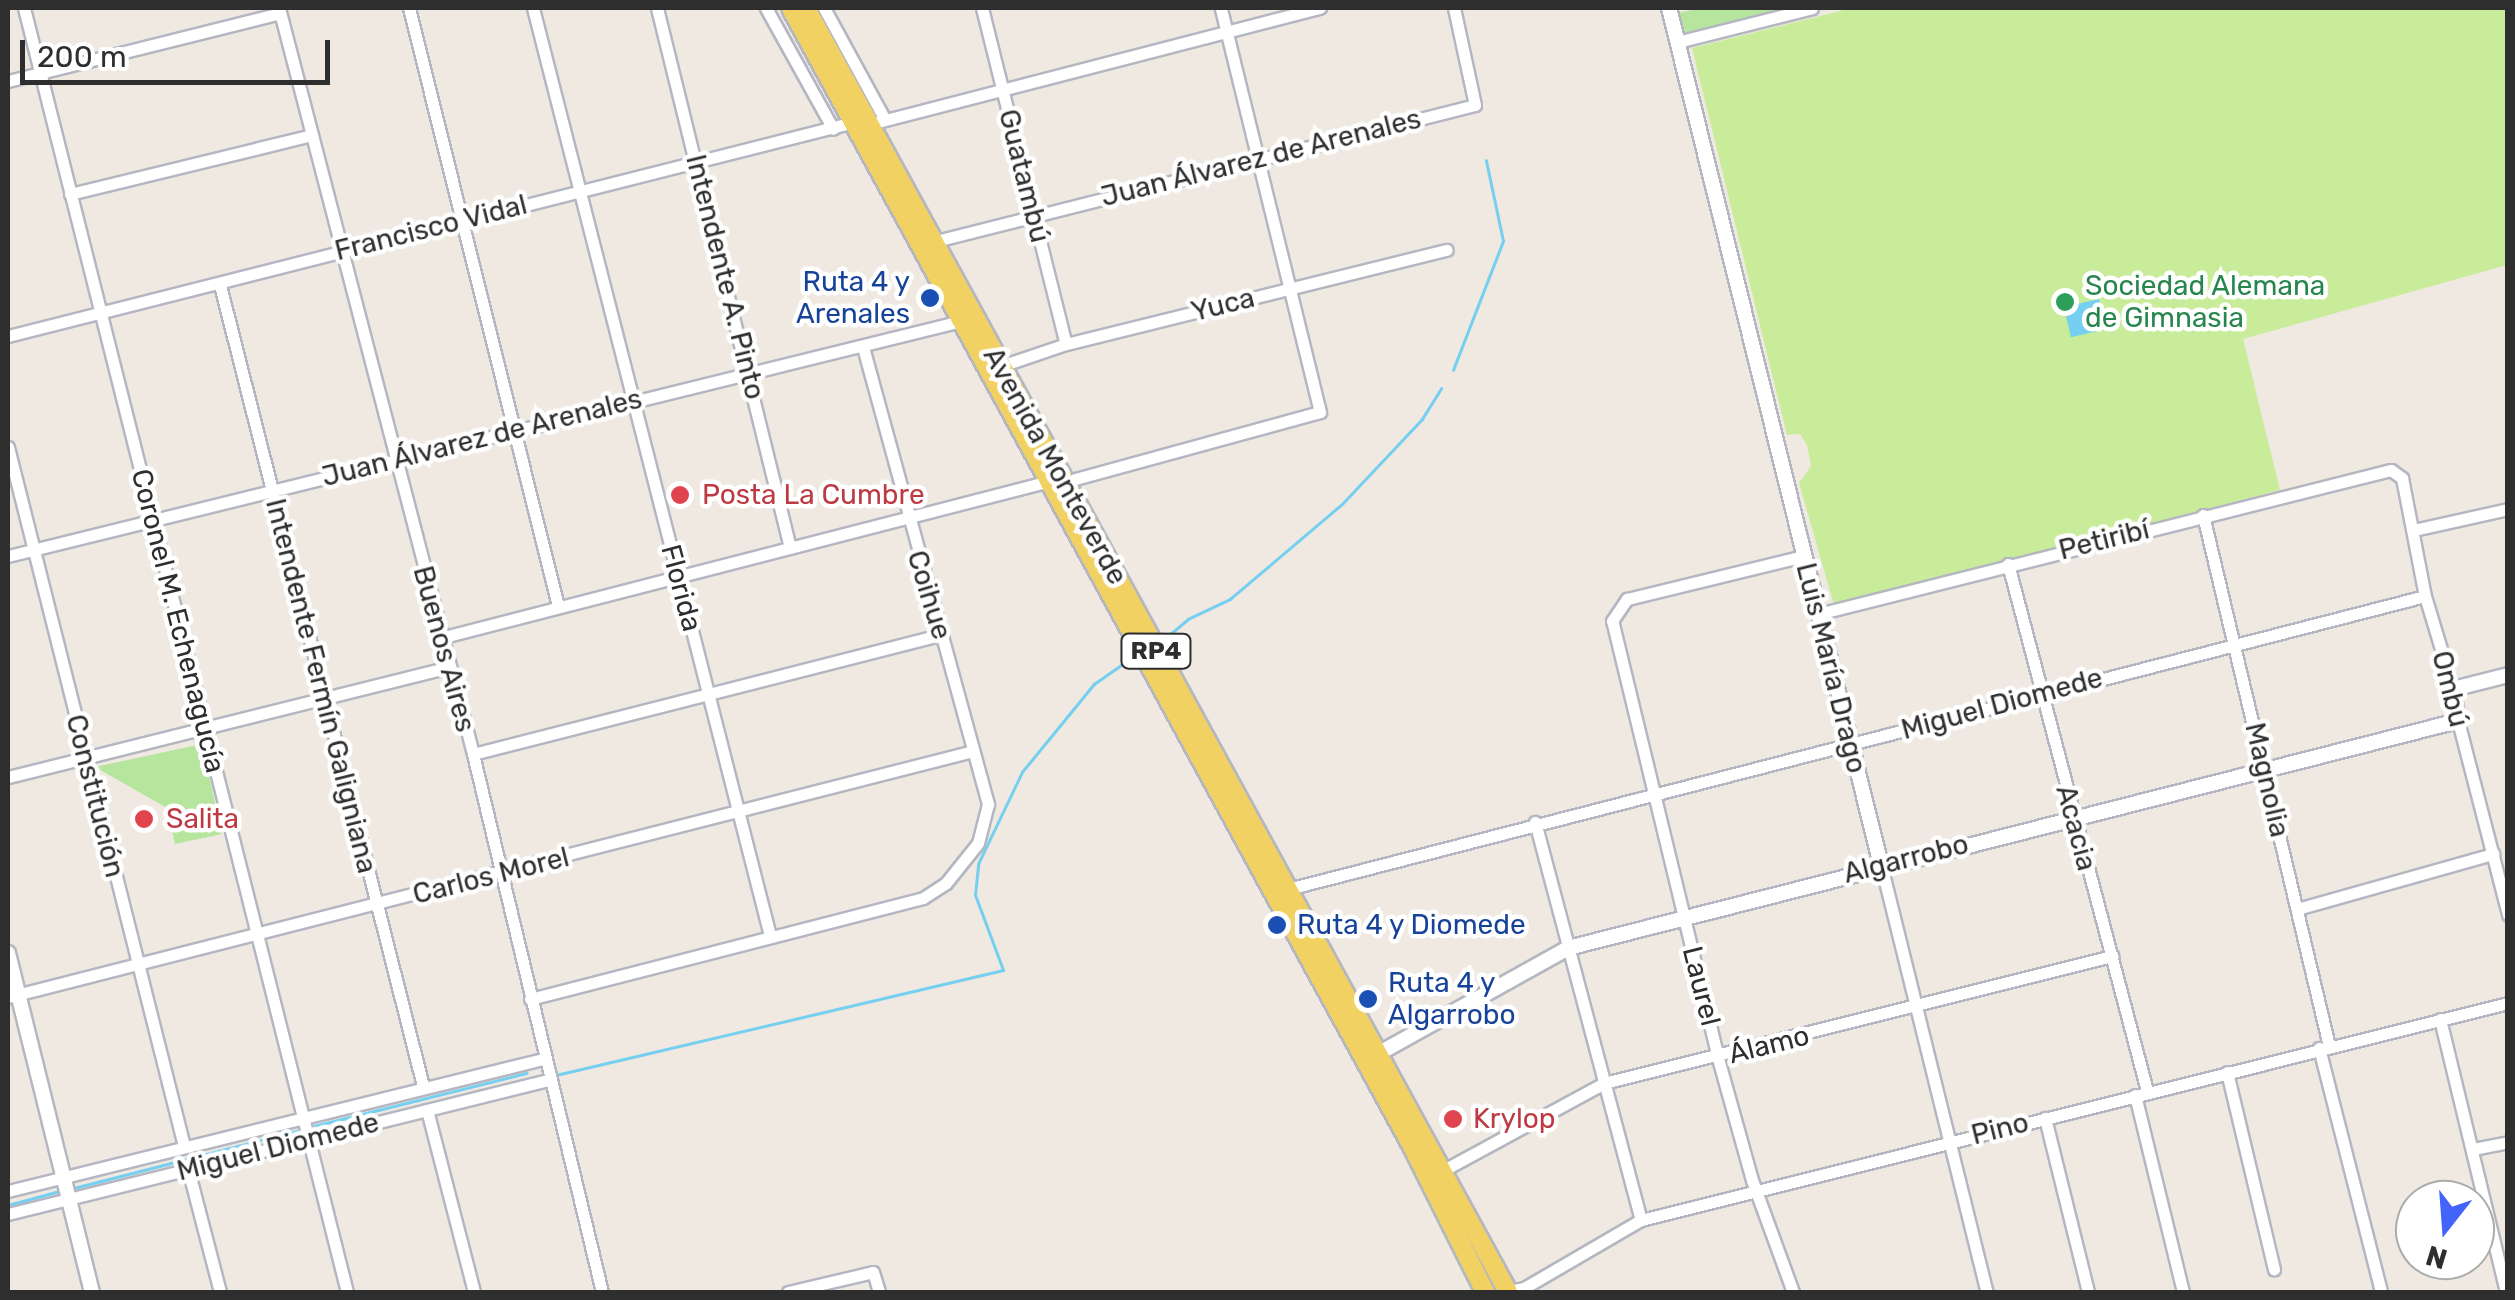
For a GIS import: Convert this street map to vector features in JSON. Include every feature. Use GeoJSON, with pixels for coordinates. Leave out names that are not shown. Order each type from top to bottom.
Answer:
{"type":"FeatureCollection","features":[{"type":"Feature","properties":{"kind":"main road","name":"Avenida Monteverde"},"geometry":{"type":"LineString","coordinates":[[791,8],[869,120],[957,322],[1055,482],[1288,889],[1508,1292]]}},
{"type":"Feature","properties":{"kind":"main road","name":"Avenida Monteverde"},"geometry":{"type":"LineString","coordinates":[[806,8],[1001,366],[1055,482],[1412,1146],[1483,1292]]}},
{"type":"Feature","properties":{"kind":"street","name":"Coronel M. Echenagucía"},"geometry":{"type":"LineString","coordinates":[[24,8],[348,1292]]}},
{"type":"Feature","properties":{"kind":"street"},"geometry":{"type":"LineString","coordinates":[[409,8],[558,606]]}},
{"type":"Feature","properties":{"kind":"street","name":"Florida"},"geometry":{"type":"LineString","coordinates":[[533,8],[677,577],[710,691],[735,815],[770,936]]}},
{"type":"Feature","properties":{"kind":"street","name":"Intendente A. Pinto"},"geometry":{"type":"LineString","coordinates":[[657,8],[750,372],[790,548]]}},
{"type":"Feature","properties":{"kind":"street"},"geometry":{"type":"LineString","coordinates":[[766,8],[833,129]]}},
{"type":"Feature","properties":{"kind":"street"},"geometry":{"type":"LineString","coordinates":[[824,8],[869,120]]}},
{"type":"Feature","properties":{"kind":"street","name":"Guatambú"},"geometry":{"type":"LineString","coordinates":[[982,8],[1066,344]]}},
{"type":"Feature","properties":{"kind":"street"},"geometry":{"type":"LineString","coordinates":[[440,638],[1320,412],[1221,8]]}},
{"type":"Feature","properties":{"kind":"street","name":"Francisco Vidal"},"geometry":{"type":"LineString","coordinates":[[8,336],[1320,8]]}},
{"type":"Feature","properties":{"kind":"street","name":"Juan Álvarez de Arenales"},"geometry":{"type":"LineString","coordinates":[[932,242],[1475,105],[1454,8]]}},
{"type":"Feature","properties":{"kind":"street","name":"Luis María Drago"},"geometry":{"type":"LineString","coordinates":[[1669,8],[1987,1292]]}},
{"type":"Feature","properties":{"kind":"street"},"geometry":{"type":"LineString","coordinates":[[1677,42],[1812,8]]}},
{"type":"Feature","properties":{"kind":"street"},"geometry":{"type":"LineString","coordinates":[[8,81],[279,10]]}},
{"type":"Feature","properties":{"kind":"street","name":"Buenos Aires"},"geometry":{"type":"LineString","coordinates":[[279,10],[473,754],[543,1060],[602,1292]]}},
{"type":"Feature","properties":{"kind":"street"},"geometry":{"type":"LineString","coordinates":[[70,194],[312,135]]}},
{"type":"Feature","properties":{"kind":"street","name":"Yuca"},"geometry":{"type":"LineString","coordinates":[[1001,366],[1066,344],[1446,250]]}},
{"type":"Feature","properties":{"kind":"street","name":"Intendente Fermín Galigniana"},"geometry":{"type":"LineString","coordinates":[[220,285],[423,1086]]}},
{"type":"Feature","properties":{"kind":"street","name":"Juan Álvarez de Arenales"},"geometry":{"type":"LineString","coordinates":[[8,556],[957,322]]}},
{"type":"Feature","properties":{"kind":"street","name":"Coihue"},"geometry":{"type":"LineString","coordinates":[[770,936],[931,895],[978,842],[988,804],[907,520],[863,346]]}},
{"type":"Feature","properties":{"kind":"street","name":"Constitución"},"geometry":{"type":"LineString","coordinates":[[8,447],[184,1146]]}},
{"type":"Feature","properties":{"kind":"street","name":"Petiribí"},"geometry":{"type":"LineString","coordinates":[[1818,614],[2390,470]]}},
{"type":"Feature","properties":{"kind":"street","name":"Ombú"},"geometry":{"type":"LineString","coordinates":[[2390,470],[2402,478],[2425,596],[2453,688],[2508,915]]}},
{"type":"Feature","properties":{"kind":"street"},"geometry":{"type":"LineString","coordinates":[[2414,530],[2508,509]]}},
{"type":"Feature","properties":{"kind":"street","name":"Magnolia"},"geometry":{"type":"LineString","coordinates":[[2203,516],[2266,769],[2324,1047],[2381,1292]]}},
{"type":"Feature","properties":{"kind":"street","name":"Laurel"},"geometry":{"type":"LineString","coordinates":[[1792,1292],[1756,1191],[1718,1058],[1612,622],[1618,606],[1803,556]]}},
{"type":"Feature","properties":{"kind":"street","name":"Acacia"},"geometry":{"type":"LineString","coordinates":[[2008,564],[2112,956],[2184,1292]]}},
{"type":"Feature","properties":{"kind":"street","name":"Miguel Diomede"},"geometry":{"type":"LineString","coordinates":[[1288,889],[1534,822],[2425,596]]}},
{"type":"Feature","properties":{"kind":"street"},"geometry":{"type":"LineString","coordinates":[[473,754],[941,635]]}},
{"type":"Feature","properties":{"kind":"street"},"geometry":{"type":"LineString","coordinates":[[8,777],[449,667]]}},
{"type":"Feature","properties":{"kind":"street"},"geometry":{"type":"LineString","coordinates":[[2453,688],[2508,676]]}},
{"type":"Feature","properties":{"kind":"street","name":"Algarrobo"},"geometry":{"type":"LineString","coordinates":[[1376,1056],[1568,948],[1683,915],[2458,721]]}},
{"type":"Feature","properties":{"kind":"street","name":"Carlos Morel"},"geometry":{"type":"LineString","coordinates":[[13,996],[136,961],[735,815],[973,751]]}},
{"type":"Feature","properties":{"kind":"street"},"geometry":{"type":"LineString","coordinates":[[1534,822],[1641,1220]]}},
{"type":"Feature","properties":{"kind":"street"},"geometry":{"type":"LineString","coordinates":[[2298,909],[2492,849],[2508,839]]}},
{"type":"Feature","properties":{"kind":"street"},"geometry":{"type":"LineString","coordinates":[[530,999],[770,936]]}},
{"type":"Feature","properties":{"kind":"street"},"geometry":{"type":"LineString","coordinates":[[8,953],[13,996],[92,1292]]}},
{"type":"Feature","properties":{"kind":"street","name":"Álamo"},"geometry":{"type":"LineString","coordinates":[[1442,1171],[1604,1083],[1718,1058],[2112,956]]}},
{"type":"Feature","properties":{"kind":"street","name":"Pino"},"geometry":{"type":"LineString","coordinates":[[1508,1292],[1641,1220],[2508,1003]]}},
{"type":"Feature","properties":{"kind":"street"},"geometry":{"type":"LineString","coordinates":[[2440,1019],[2506,1292]]}},
{"type":"Feature","properties":{"kind":"street","name":"Miguel Diomede"},"geometry":{"type":"LineString","coordinates":[[8,1192],[423,1086],[543,1060]]}},
{"type":"Feature","properties":{"kind":"street"},"geometry":{"type":"LineString","coordinates":[[2227,1072],[2274,1269]]}},
{"type":"Feature","properties":{"kind":"street","name":"Miguel Diomede"},"geometry":{"type":"LineString","coordinates":[[8,1214],[548,1080]]}},
{"type":"Feature","properties":{"kind":"street"},"geometry":{"type":"LineString","coordinates":[[427,1110],[474,1292]]}},
{"type":"Feature","properties":{"kind":"street"},"geometry":{"type":"LineString","coordinates":[[2045,1118],[2088,1292]]}},
{"type":"Feature","properties":{"kind":"street"},"geometry":{"type":"LineString","coordinates":[[2473,1149],[2508,1142]]}},
{"type":"Feature","properties":{"kind":"street"},"geometry":{"type":"LineString","coordinates":[[188,1169],[220,1292]]}},
{"type":"Feature","properties":{"kind":"street"},"geometry":{"type":"LineString","coordinates":[[788,1292],[873,1272],[878,1292]]}},
{"type":"Feature","properties":{"kind":"street","name":"RP4"},"geometry":{"type":"LineString","coordinates":[[1483,1292],[1508,1292]]}},
{"type":"Feature","properties":{"kind":"green space"},"geometry":{"type":"Polygon","coordinates":[[[1702,8],[1801,8],[1682,38],[1677,13],[1702,8]]]}},
{"type":"Feature","properties":{"kind":"green space","name":"Sociedad Alemana de Gimnasia"},"geometry":{"type":"Polygon","coordinates":[[[1852,8],[2507,8],[2507,265],[2243,339],[2280,490],[1834,605],[1799,483],[1811,466],[1807,445],[1800,434],[1787,435],[1692,48],[1852,8]]]}},
{"type":"Feature","properties":{"kind":"green space"},"geometry":{"type":"Polygon","coordinates":[[[202,744],[222,834],[175,844],[167,808],[95,767],[202,744]]]}},
{"type":"Feature","properties":{"kind":"water"},"geometry":{"type":"Polygon","coordinates":[[[2099,299],[2106,329],[2071,337],[2064,307],[2099,299]]]}},
{"type":"Feature","properties":{"kind":"waterway"},"geometry":{"type":"LineString","coordinates":[[1453,370],[1503,241],[1486,161]]}},
{"type":"Feature","properties":{"kind":"waterway"},"geometry":{"type":"LineString","coordinates":[[1162,641],[1188,619],[1230,599],[1342,504],[1422,419],[1441,389]]}},
{"type":"Feature","properties":{"kind":"waterway"},"geometry":{"type":"LineString","coordinates":[[556,1075],[1003,970],[975,895],[978,864],[1022,772],[1094,684],[1124,663]]}},
{"type":"Feature","properties":{"kind":"waterway"},"geometry":{"type":"LineString","coordinates":[[314,1126],[526,1073]]}},
{"type":"Feature","properties":{"kind":"waterway"},"geometry":{"type":"LineString","coordinates":[[74,1188],[300,1130]]}},
{"type":"Feature","properties":{"kind":"waterway"},"geometry":{"type":"LineString","coordinates":[[8,1205],[60,1191]]}},
{"type":"Feature","properties":{"kind":"place","name":"Ruta 4 y Arenales"},"geometry":{"type":"Point","coordinates":[930,298]}},
{"type":"Feature","properties":{"kind":"place","name":"Sociedad Alemana de Gimnasia"},"geometry":{"type":"Point","coordinates":[2065,302]}},
{"type":"Feature","properties":{"kind":"place","name":"Posta La Cumbre"},"geometry":{"type":"Point","coordinates":[680,495]}},
{"type":"Feature","properties":{"kind":"place","name":"Salita"},"geometry":{"type":"Point","coordinates":[144,819]}},
{"type":"Feature","properties":{"kind":"place","name":"Ruta 4 y Diomede"},"geometry":{"type":"Point","coordinates":[1277,925]}},
{"type":"Feature","properties":{"kind":"place","name":"Ruta 4 y Algarrobo"},"geometry":{"type":"Point","coordinates":[1368,999]}},
{"type":"Feature","properties":{"kind":"place","name":"Krylop"},"geometry":{"type":"Point","coordinates":[1453,1119]}}]}
